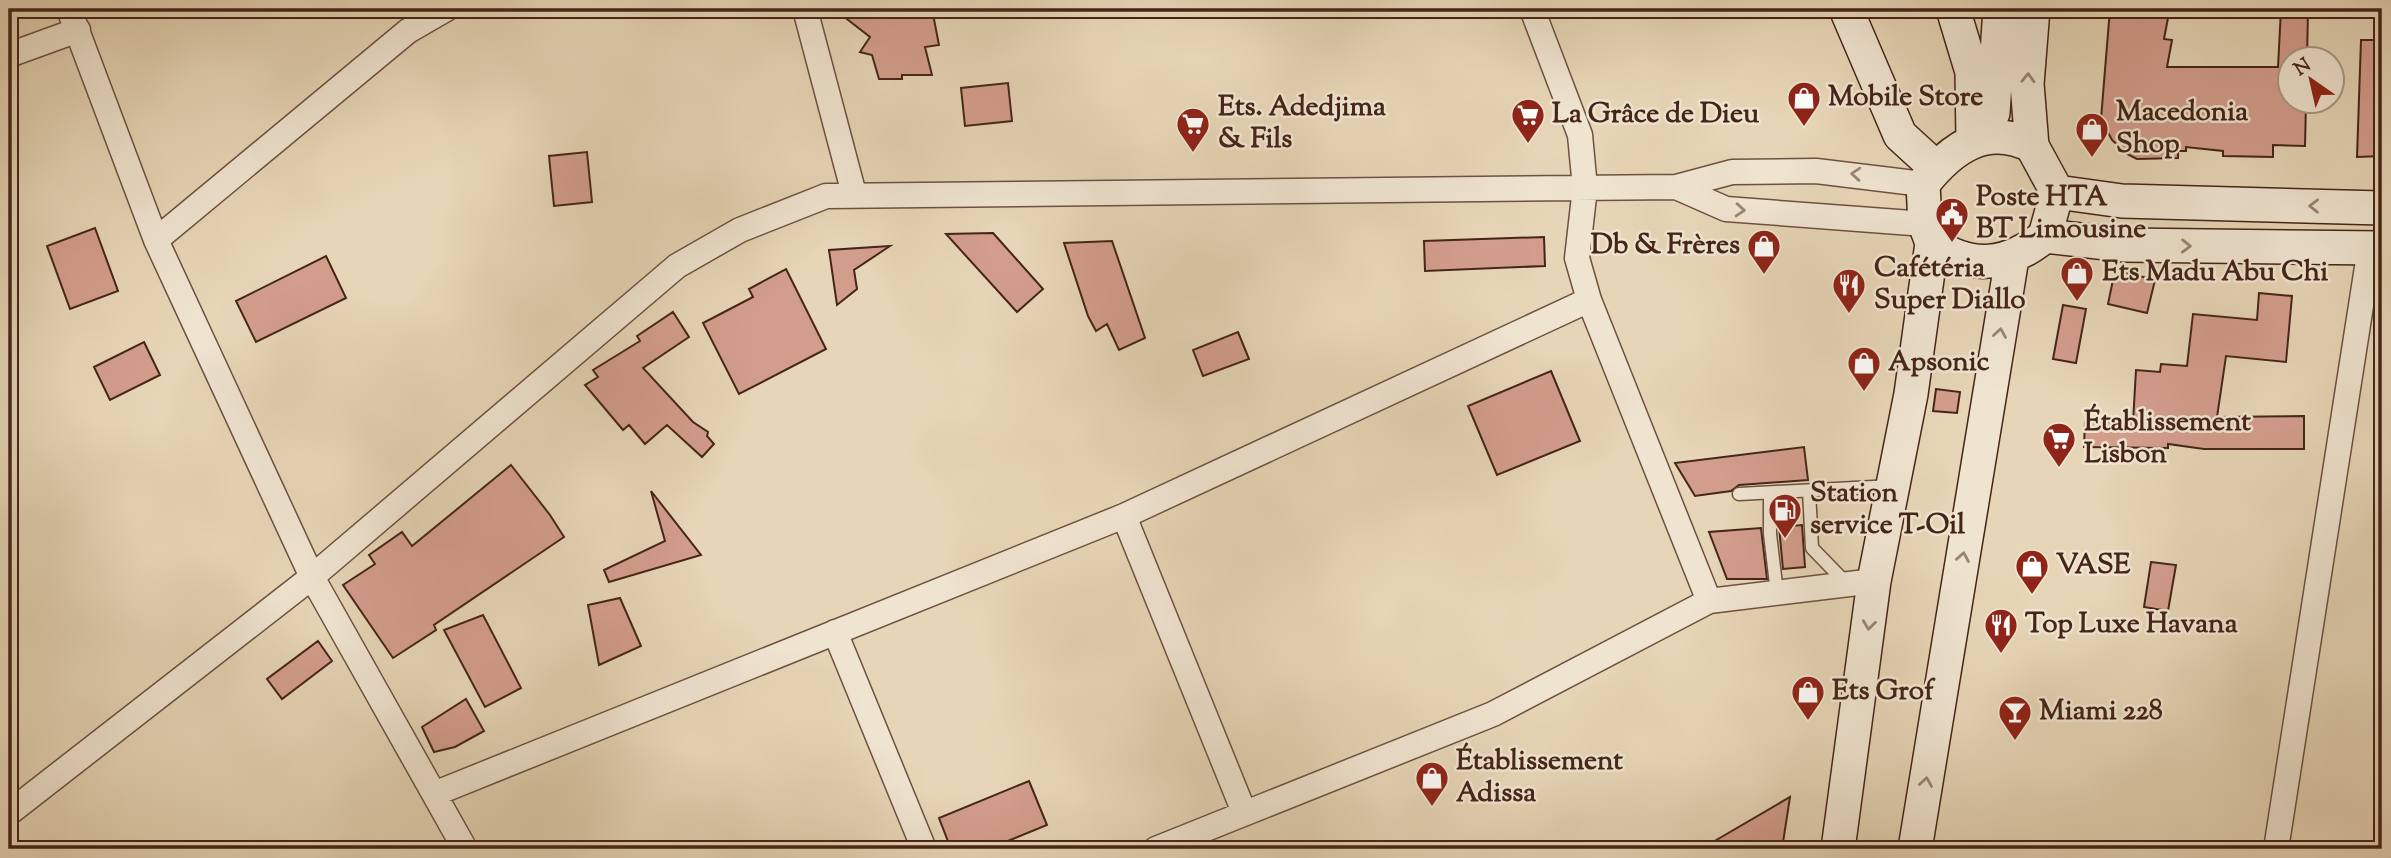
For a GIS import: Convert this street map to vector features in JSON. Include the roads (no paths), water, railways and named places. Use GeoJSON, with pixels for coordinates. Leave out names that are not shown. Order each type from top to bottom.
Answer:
{"type":"FeatureCollection","features":[{"type":"Feature","properties":{"kind":"main road"},"geometry":{"type":"LineString","coordinates":[[1838,849],[1860,583],[1893,486],[1916,404],[1930,176],[1900,135],[1846,9]]}},
{"type":"Feature","properties":{"kind":"main road"},"geometry":{"type":"LineString","coordinates":[[1954,9],[1972,72],[1983,139]]}},
{"type":"Feature","properties":{"kind":"main road"},"geometry":{"type":"LineString","coordinates":[[1983,139],[2000,9]]}},
{"type":"Feature","properties":{"kind":"main road"},"geometry":{"type":"LineString","coordinates":[[2033,9],[2027,85],[2032,146],[2057,192],[2045,236]]}},
{"type":"Feature","properties":{"kind":"main road"},"geometry":{"type":"LineString","coordinates":[[1930,176],[1983,139],[2014,137],[2032,146]]}},
{"type":"Feature","properties":{"kind":"main road"},"geometry":{"type":"LineString","coordinates":[[2057,192],[2122,201],[2382,208]]}},
{"type":"Feature","properties":{"kind":"main road"},"geometry":{"type":"LineString","coordinates":[[1928,234],[1954,258],[1976,261],[2012,258],[2045,236],[2124,245],[2376,248]]}},
{"type":"Feature","properties":{"kind":"main road"},"geometry":{"type":"LineString","coordinates":[[1915,849],[2012,258]]}},
{"type":"Feature","properties":{"kind":"street"},"geometry":{"type":"LineString","coordinates":[[805,9],[854,194]]}},
{"type":"Feature","properties":{"kind":"street"},"geometry":{"type":"LineString","coordinates":[[1532,9],[1580,135],[1585,188],[1577,258],[1589,300],[1709,601]]}},
{"type":"Feature","properties":{"kind":"street"},"geometry":{"type":"LineString","coordinates":[[156,240],[408,31],[442,10]]}},
{"type":"Feature","properties":{"kind":"street"},"geometry":{"type":"LineString","coordinates":[[9,55],[74,19],[156,240],[312,577],[465,849]]}},
{"type":"Feature","properties":{"kind":"street"},"geometry":{"type":"LineString","coordinates":[[9,813],[312,577],[677,267],[740,230],[826,196],[1676,187],[1732,172],[1816,171],[1930,176]]}},
{"type":"Feature","properties":{"kind":"street"},"geometry":{"type":"LineString","coordinates":[[1676,187],[1726,209],[1928,234]]}},
{"type":"Feature","properties":{"kind":"street"},"geometry":{"type":"LineString","coordinates":[[2276,849],[2376,248]]}},
{"type":"Feature","properties":{"kind":"street"},"geometry":{"type":"LineString","coordinates":[[434,794],[1124,516],[1589,300]]}},
{"type":"Feature","properties":{"kind":"street"},"geometry":{"type":"LineString","coordinates":[[1124,516],[1244,812]]}},
{"type":"Feature","properties":{"kind":"street"},"geometry":{"type":"LineString","coordinates":[[1156,849],[1493,714],[1709,601],[1860,583]]}},
{"type":"Feature","properties":{"kind":"street"},"geometry":{"type":"LineString","coordinates":[[835,632],[924,849]]}},
{"type":"Feature","properties":{"kind":"lane"},"geometry":{"type":"LineString","coordinates":[[1739,494],[1893,486]]}},
{"type":"Feature","properties":{"kind":"lane"},"geometry":{"type":"LineString","coordinates":[[1809,491],[1812,548],[1860,583]]}},
{"type":"Feature","properties":{"kind":"lane"},"geometry":{"type":"LineString","coordinates":[[1770,493],[1770,534],[1777,593]]}},
{"type":"Feature","properties":{"kind":"place","name":"Mobile Store"},"geometry":{"type":"Point","coordinates":[1804,128]}},
{"type":"Feature","properties":{"kind":"place","name":"La Grâce de Dieu"},"geometry":{"type":"Point","coordinates":[1528,145]}},
{"type":"Feature","properties":{"kind":"place","name":"Ets. Adedjima & Fils"},"geometry":{"type":"Point","coordinates":[1193,154]}},
{"type":"Feature","properties":{"kind":"place","name":"Macedonia Shop"},"geometry":{"type":"Point","coordinates":[2092,159]}},
{"type":"Feature","properties":{"kind":"place","name":"Poste HTA BT Limousine"},"geometry":{"type":"Point","coordinates":[1952,244]}},
{"type":"Feature","properties":{"kind":"place","name":"Db & Frères"},"geometry":{"type":"Point","coordinates":[1764,276]}},
{"type":"Feature","properties":{"kind":"place","name":"Ets Madu Abu Chi"},"geometry":{"type":"Point","coordinates":[2077,303]}},
{"type":"Feature","properties":{"kind":"place","name":"Cafétéria Super Diallo"},"geometry":{"type":"Point","coordinates":[1849,315]}},
{"type":"Feature","properties":{"kind":"place","name":"Apsonic"},"geometry":{"type":"Point","coordinates":[1864,393]}},
{"type":"Feature","properties":{"kind":"place","name":"Établissement Lisbon"},"geometry":{"type":"Point","coordinates":[2059,469]}},
{"type":"Feature","properties":{"kind":"place","name":"Station service T-Oil"},"geometry":{"type":"Point","coordinates":[1785,540]}},
{"type":"Feature","properties":{"kind":"place","name":"VASE"},"geometry":{"type":"Point","coordinates":[2032,596]}},
{"type":"Feature","properties":{"kind":"place","name":"Top Luxe Havana"},"geometry":{"type":"Point","coordinates":[2001,655]}},
{"type":"Feature","properties":{"kind":"place","name":"Ets Grof"},"geometry":{"type":"Point","coordinates":[1808,722]}},
{"type":"Feature","properties":{"kind":"place","name":"Miami 228"},"geometry":{"type":"Point","coordinates":[2015,742]}},
{"type":"Feature","properties":{"kind":"place","name":"Établissement Adissa"},"geometry":{"type":"Point","coordinates":[1432,808]}}]}
